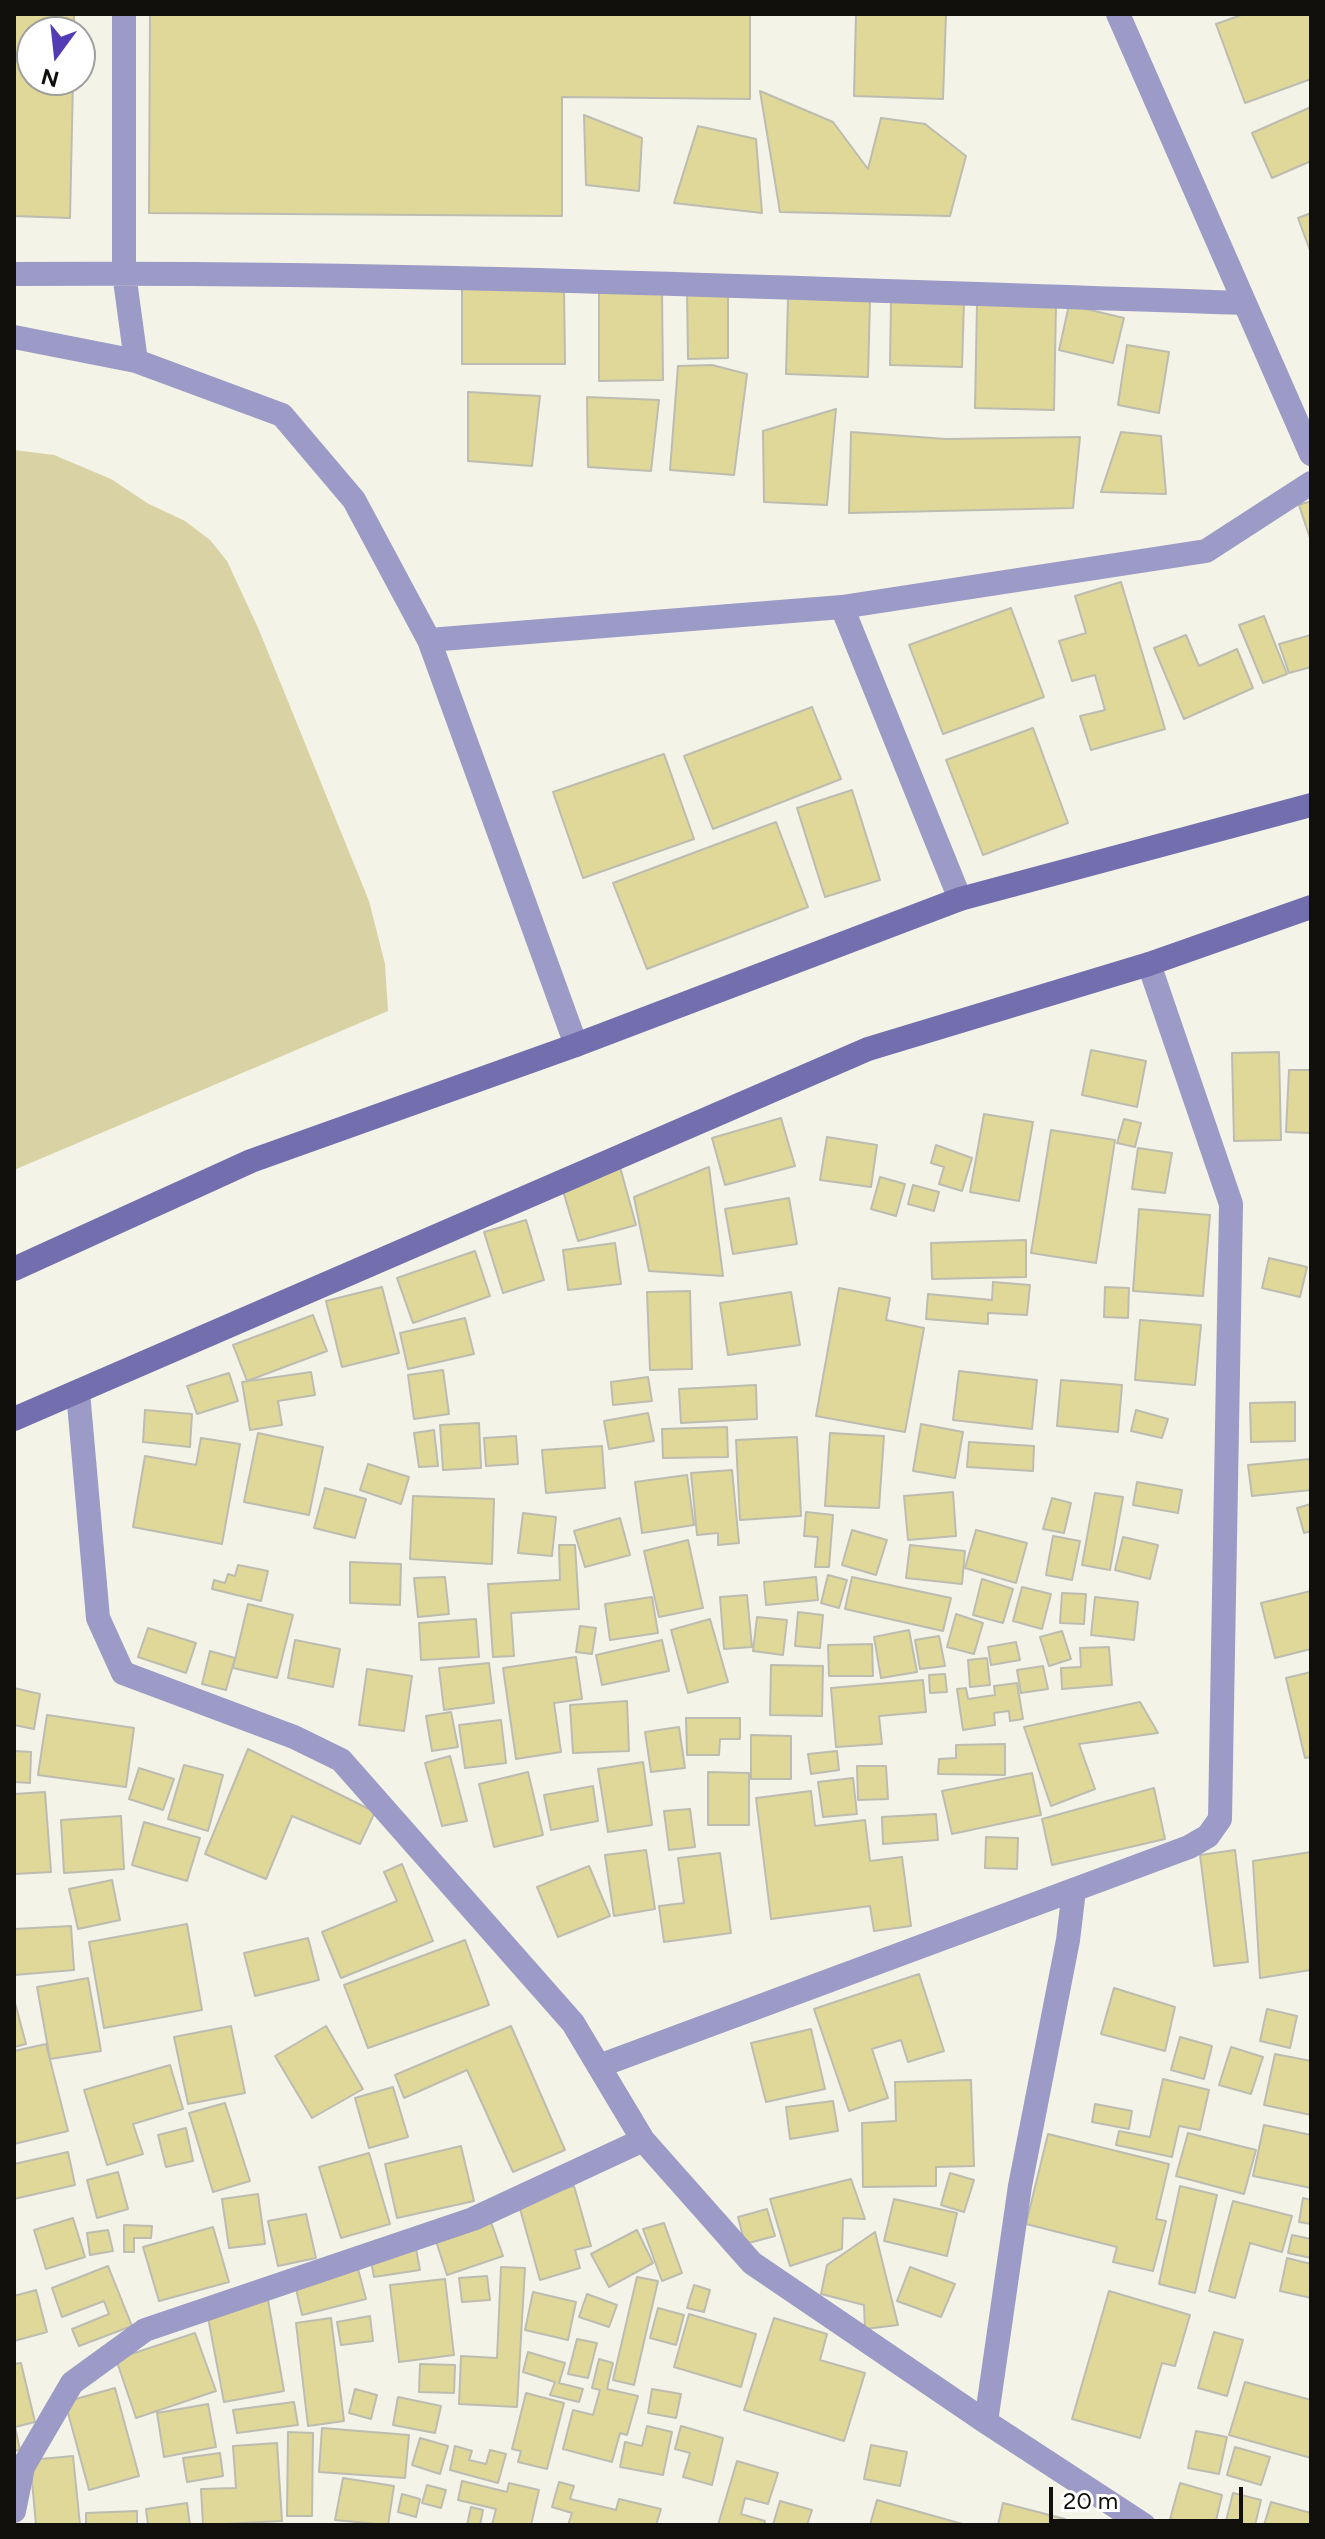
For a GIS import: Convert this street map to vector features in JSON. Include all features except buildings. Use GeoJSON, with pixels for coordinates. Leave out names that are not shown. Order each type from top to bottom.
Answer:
{"type":"FeatureCollection","features":[{"type":"Feature","properties":{"kind":"main road"},"geometry":{"type":"LineString","coordinates":[[14,1269],[251,1161],[576,1045],[960,899],[1311,805]]}},
{"type":"Feature","properties":{"kind":"main road"},"geometry":{"type":"LineString","coordinates":[[14,1419],[868,1049],[1149,964],[1311,907]]}},
{"type":"Feature","properties":{"kind":"street"},"geometry":{"type":"LineString","coordinates":[[124,14],[124,273],[136,361]]}},
{"type":"Feature","properties":{"kind":"street"},"geometry":{"type":"LineString","coordinates":[[1118,14],[1311,454]]}},
{"type":"Feature","properties":{"kind":"street"},"geometry":{"type":"LineString","coordinates":[[14,274],[124,273],[652,284],[1243,303]]}},
{"type":"Feature","properties":{"kind":"street"},"geometry":{"type":"LineString","coordinates":[[14,337],[136,361],[282,415],[354,500],[429,640],[576,1045]]}},
{"type":"Feature","properties":{"kind":"street"},"geometry":{"type":"LineString","coordinates":[[429,640],[842,607],[1206,551],[1311,483]]}},
{"type":"Feature","properties":{"kind":"street"},"geometry":{"type":"LineString","coordinates":[[842,607],[960,899]]}},
{"type":"Feature","properties":{"kind":"street"},"geometry":{"type":"LineString","coordinates":[[599,2066],[1189,1847],[1208,1836],[1220,1819],[1231,1204],[1149,964]]}},
{"type":"Feature","properties":{"kind":"street"},"geometry":{"type":"LineString","coordinates":[[78,1392],[98,1618],[123,1673],[294,1737],[341,1760],[573,2023],[643,2140],[752,2263],[1144,2525]]}},
{"type":"Feature","properties":{"kind":"street"},"geometry":{"type":"LineString","coordinates":[[986,2422],[1020,2186],[1068,1940],[1074,1890]]}},
{"type":"Feature","properties":{"kind":"street"},"geometry":{"type":"LineString","coordinates":[[14,2511],[23,2467],[72,2383],[145,2330],[473,2219],[643,2140]]}},
{"type":"Feature","properties":{"kind":"shaded area"},"geometry":{"type":"Polygon","coordinates":[[[14,450],[54,455],[111,479],[147,503],[185,521],[210,540],[227,561],[259,630],[369,901],[385,964],[388,1011],[14,1170],[14,450]]]}}]}
